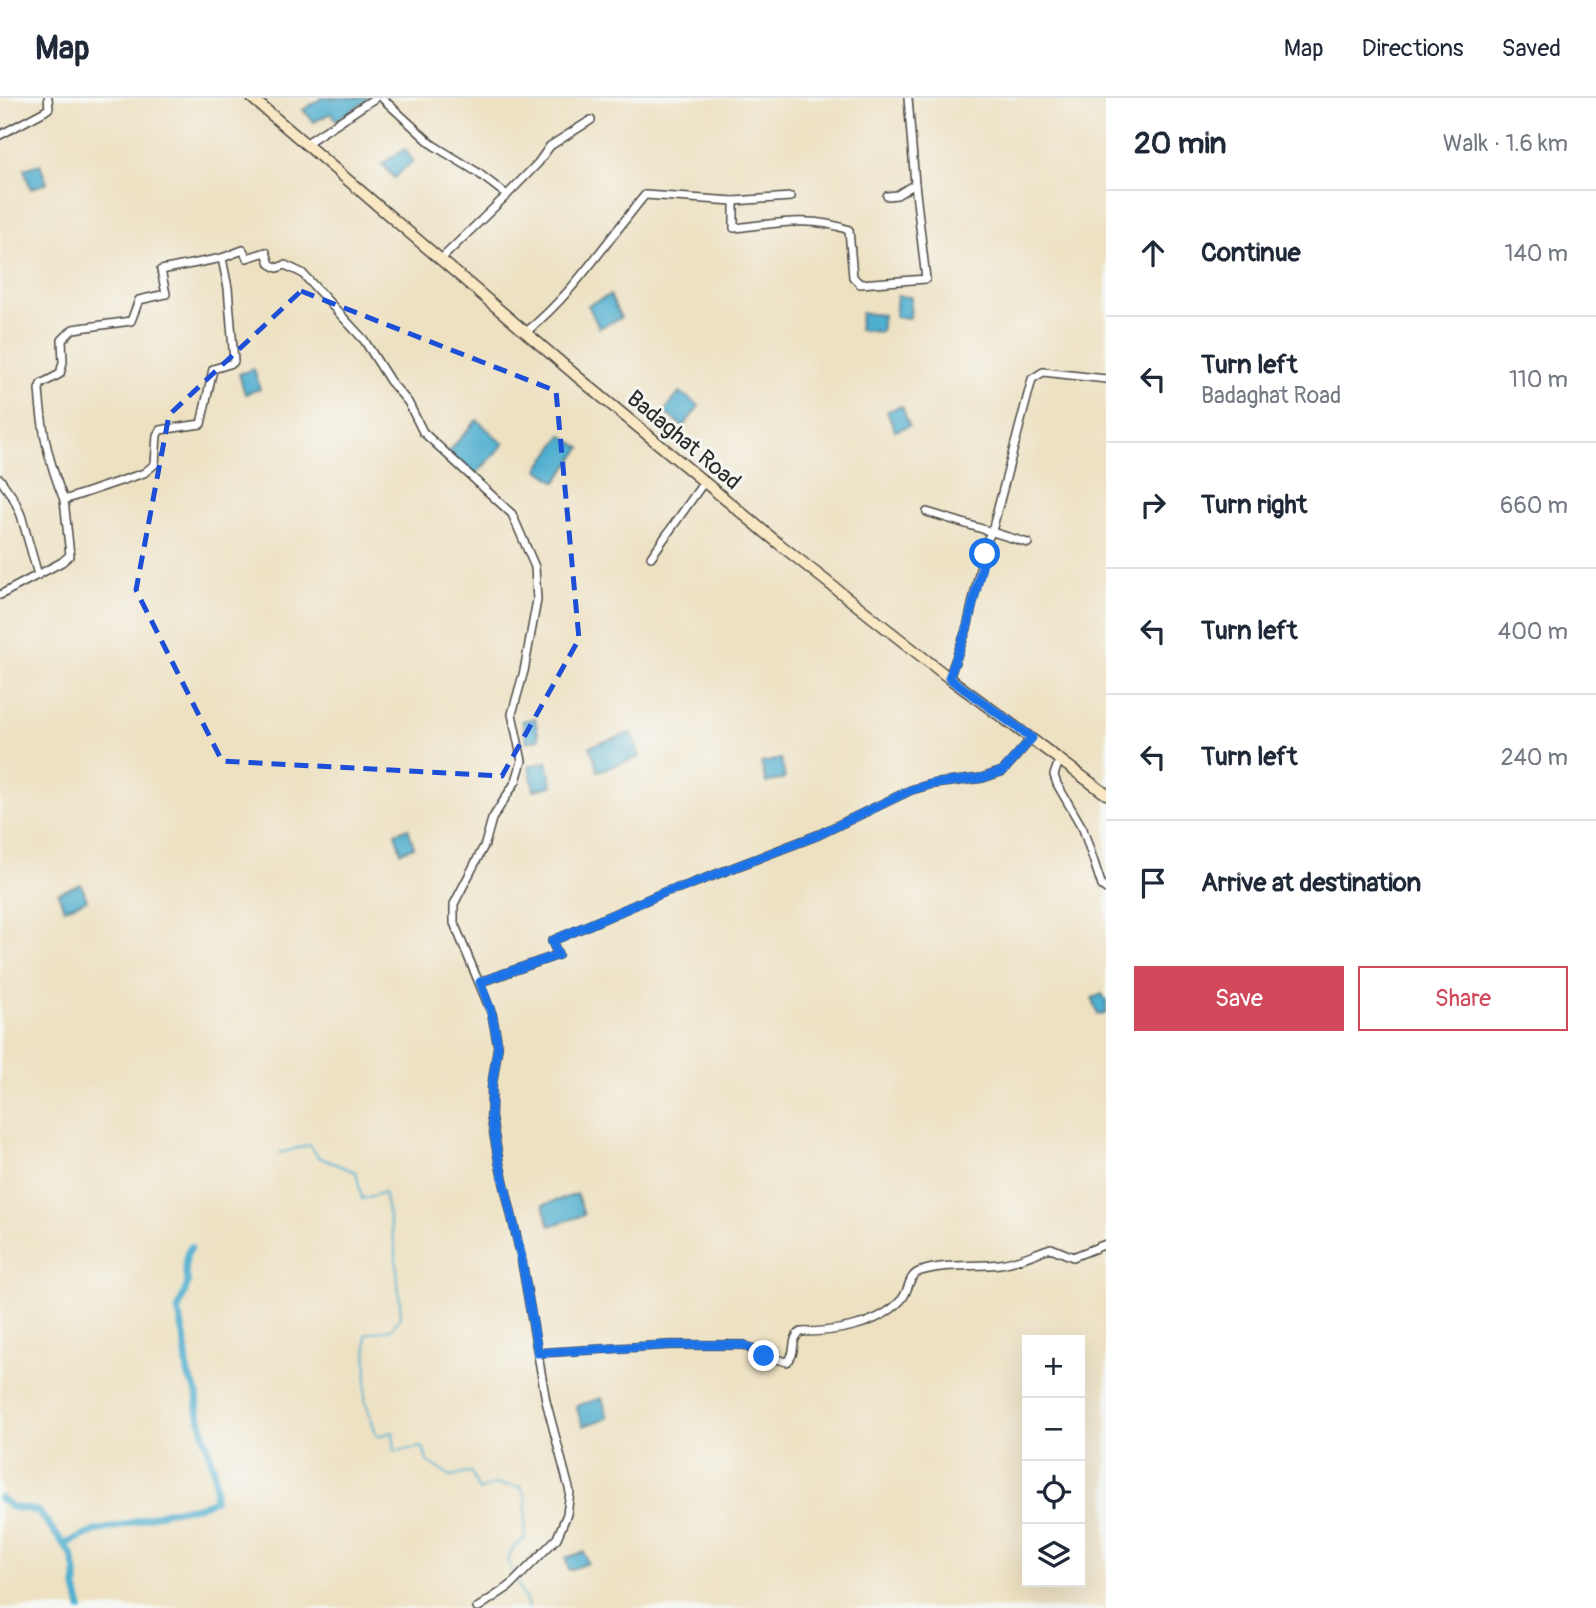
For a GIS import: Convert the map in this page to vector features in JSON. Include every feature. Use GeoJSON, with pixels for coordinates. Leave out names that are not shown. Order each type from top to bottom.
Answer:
{"type":"FeatureCollection","features":[{"type":"Feature","properties":{"kind":"main road","name":"Badaghat Road"},"geometry":{"type":"LineString","coordinates":[[253,98],[704,482],[949,678],[1106,794]]}},
{"type":"Feature","properties":{"kind":"street"},"geometry":{"type":"LineString","coordinates":[[0,135],[49,108],[48,98]]}},
{"type":"Feature","properties":{"kind":"street"},"geometry":{"type":"LineString","coordinates":[[305,144],[375,98]]}},
{"type":"Feature","properties":{"kind":"street"},"geometry":{"type":"LineString","coordinates":[[382,98],[433,145],[477,172],[506,196]]}},
{"type":"Feature","properties":{"kind":"street"},"geometry":{"type":"LineString","coordinates":[[734,201],[734,229],[807,221],[849,230],[853,277],[860,284],[926,279],[908,98]]}},
{"type":"Feature","properties":{"kind":"street"},"geometry":{"type":"LineString","coordinates":[[441,258],[506,196],[538,163],[550,146],[591,120]]}},
{"type":"Feature","properties":{"kind":"street"},"geometry":{"type":"LineString","coordinates":[[887,196],[897,195],[915,184]]}},
{"type":"Feature","properties":{"kind":"street"},"geometry":{"type":"LineString","coordinates":[[526,332],[548,314],[576,283],[645,195],[734,201],[791,197]]}},
{"type":"Feature","properties":{"kind":"street"},"geometry":{"type":"LineString","coordinates":[[0,594],[70,555],[64,500],[49,461],[39,389],[41,384],[60,374],[63,362],[62,340],[73,329],[131,321],[139,300],[166,294],[161,270],[222,258],[243,250],[247,258],[266,252],[270,264],[277,268],[285,265],[302,273],[364,340],[390,381],[408,402],[423,432],[512,514],[536,567],[535,609],[524,671],[516,691],[512,714],[522,761],[516,781],[492,818],[485,844],[454,904],[454,923],[492,1014],[498,1046],[491,1116],[521,1256],[546,1401],[570,1492],[568,1514],[556,1538],[510,1586],[477,1608]]}},
{"type":"Feature","properties":{"kind":"street"},"geometry":{"type":"LineString","coordinates":[[64,500],[144,473],[155,464],[160,430],[201,424],[213,369],[234,361],[228,288],[222,258]]}},
{"type":"Feature","properties":{"kind":"street"},"geometry":{"type":"LineString","coordinates":[[949,678],[967,628],[986,542],[992,531],[1032,379],[1043,372],[1106,379]]}},
{"type":"Feature","properties":{"kind":"street"},"geometry":{"type":"LineString","coordinates":[[0,479],[21,515],[38,575]]}},
{"type":"Feature","properties":{"kind":"street"},"geometry":{"type":"LineString","coordinates":[[651,557],[704,482]]}},
{"type":"Feature","properties":{"kind":"street"},"geometry":{"type":"LineString","coordinates":[[927,512],[1028,543]]}},
{"type":"Feature","properties":{"kind":"street"},"geometry":{"type":"LineString","coordinates":[[480,982],[558,955],[552,941],[667,891],[818,835],[911,790],[932,784],[982,778],[1003,771],[1032,738]]}},
{"type":"Feature","properties":{"kind":"street"},"geometry":{"type":"LineString","coordinates":[[1060,758],[1054,775],[1057,784],[1083,829],[1102,886],[1106,889]]}},
{"type":"Feature","properties":{"kind":"street"},"geometry":{"type":"LineString","coordinates":[[538,1353],[670,1345],[744,1345],[764,1356],[787,1362],[794,1354],[794,1338],[797,1335],[802,1332],[835,1330],[881,1315],[904,1298],[909,1280],[917,1272],[947,1267],[1002,1264],[1051,1248],[1073,1257],[1106,1244]]}},
{"type":"Feature","properties":{"kind":"highlighted area"},"geometry":{"type":"Polygon","coordinates":[[[301,291],[556,391],[579,639],[502,776],[222,761],[136,590],[169,415],[301,291]]]}},
{"type":"Feature","properties":{"kind":"water"},"geometry":{"type":"Polygon","coordinates":[[[322,98],[370,98],[336,120],[331,113],[314,122],[303,110],[322,98]]]}},
{"type":"Feature","properties":{"kind":"water"},"geometry":{"type":"Polygon","coordinates":[[[405,149],[413,161],[394,178],[382,164],[405,149]]]}},
{"type":"Feature","properties":{"kind":"water"},"geometry":{"type":"Polygon","coordinates":[[[40,164],[47,183],[31,189],[24,169],[40,164]]]}},
{"type":"Feature","properties":{"kind":"water"},"geometry":{"type":"Polygon","coordinates":[[[610,295],[621,318],[599,328],[588,305],[610,295]]]}},
{"type":"Feature","properties":{"kind":"water"},"geometry":{"type":"Polygon","coordinates":[[[897,296],[911,297],[910,318],[895,317],[897,296]]]}},
{"type":"Feature","properties":{"kind":"water"},"geometry":{"type":"Polygon","coordinates":[[[861,313],[883,315],[881,332],[859,330],[861,313]]]}},
{"type":"Feature","properties":{"kind":"water"},"geometry":{"type":"Polygon","coordinates":[[[254,369],[260,389],[245,394],[239,374],[254,369]]]}},
{"type":"Feature","properties":{"kind":"water"},"geometry":{"type":"Polygon","coordinates":[[[680,392],[699,406],[683,427],[664,412],[680,392]]]}},
{"type":"Feature","properties":{"kind":"water"},"geometry":{"type":"Polygon","coordinates":[[[902,406],[909,426],[895,431],[887,411],[902,406]]]}},
{"type":"Feature","properties":{"kind":"water"},"geometry":{"type":"Polygon","coordinates":[[[477,420],[504,444],[474,476],[448,452],[477,420]]]}},
{"type":"Feature","properties":{"kind":"water"},"geometry":{"type":"Polygon","coordinates":[[[562,435],[581,448],[556,482],[538,469],[562,435]]]}},
{"type":"Feature","properties":{"kind":"water"},"geometry":{"type":"Polygon","coordinates":[[[535,718],[539,739],[527,742],[522,721],[535,718]]]}},
{"type":"Feature","properties":{"kind":"water"},"geometry":{"type":"Polygon","coordinates":[[[632,733],[640,757],[598,771],[590,746],[632,733]]]}},
{"type":"Feature","properties":{"kind":"water"},"geometry":{"type":"Polygon","coordinates":[[[781,759],[785,778],[766,783],[761,763],[781,759]]]}},
{"type":"Feature","properties":{"kind":"water"},"geometry":{"type":"Polygon","coordinates":[[[547,762],[552,786],[534,790],[529,766],[547,762]]]}},
{"type":"Feature","properties":{"kind":"water"},"geometry":{"type":"Polygon","coordinates":[[[408,828],[414,847],[401,852],[395,833],[408,828]]]}},
{"type":"Feature","properties":{"kind":"water"},"geometry":{"type":"Polygon","coordinates":[[[81,884],[87,900],[64,909],[58,893],[81,884]]]}},
{"type":"Feature","properties":{"kind":"water"},"geometry":{"type":"Polygon","coordinates":[[[1102,994],[1106,1000],[1106,1013],[1101,1015],[1098,1014],[1092,998],[1102,994]]]}},
{"type":"Feature","properties":{"kind":"water"},"geometry":{"type":"Polygon","coordinates":[[[577,1194],[584,1215],[550,1226],[543,1205],[577,1194]]]}},
{"type":"Feature","properties":{"kind":"water"},"geometry":{"type":"Polygon","coordinates":[[[602,1398],[608,1418],[583,1426],[576,1406],[602,1398]]]}},
{"type":"Feature","properties":{"kind":"water"},"geometry":{"type":"Polygon","coordinates":[[[584,1552],[588,1563],[569,1570],[565,1558],[584,1552]]]}},
{"type":"Feature","properties":{"kind":"waterway"},"geometry":{"type":"LineString","coordinates":[[279,1153],[310,1145],[318,1157],[356,1172],[362,1199],[384,1192],[395,1246],[401,1316],[391,1329],[366,1334],[365,1400],[377,1436],[393,1432],[395,1451],[423,1447],[427,1461],[451,1476],[471,1472],[479,1491],[494,1484],[521,1487],[526,1498],[525,1539],[513,1548],[507,1560],[515,1577]]}},
{"type":"Feature","properties":{"kind":"waterway"},"geometry":{"type":"LineString","coordinates":[[65,1544],[95,1531],[169,1511],[197,1507],[214,1500],[216,1486],[213,1466],[198,1411],[197,1392],[188,1375],[184,1335],[178,1310],[188,1283],[185,1264],[191,1247]]}},
{"type":"Feature","properties":{"kind":"waterway"},"geometry":{"type":"LineString","coordinates":[[0,1498],[11,1507],[38,1511],[72,1555],[81,1608]]}},
{"type":"Feature","properties":{"kind":"waterway"},"geometry":{"type":"LineString","coordinates":[[517,1582],[529,1608]]}},
{"type":"Feature","properties":{"kind":"route"},"geometry":{"type":"LineString","coordinates":[[764,1356],[744,1345],[670,1345],[538,1353],[521,1256],[491,1116],[498,1046],[492,1014],[480,982],[558,955],[552,941],[667,891],[818,835],[911,790],[932,784],[982,778],[1003,771],[1032,738],[949,678],[960,653],[985,554]]}}]}
